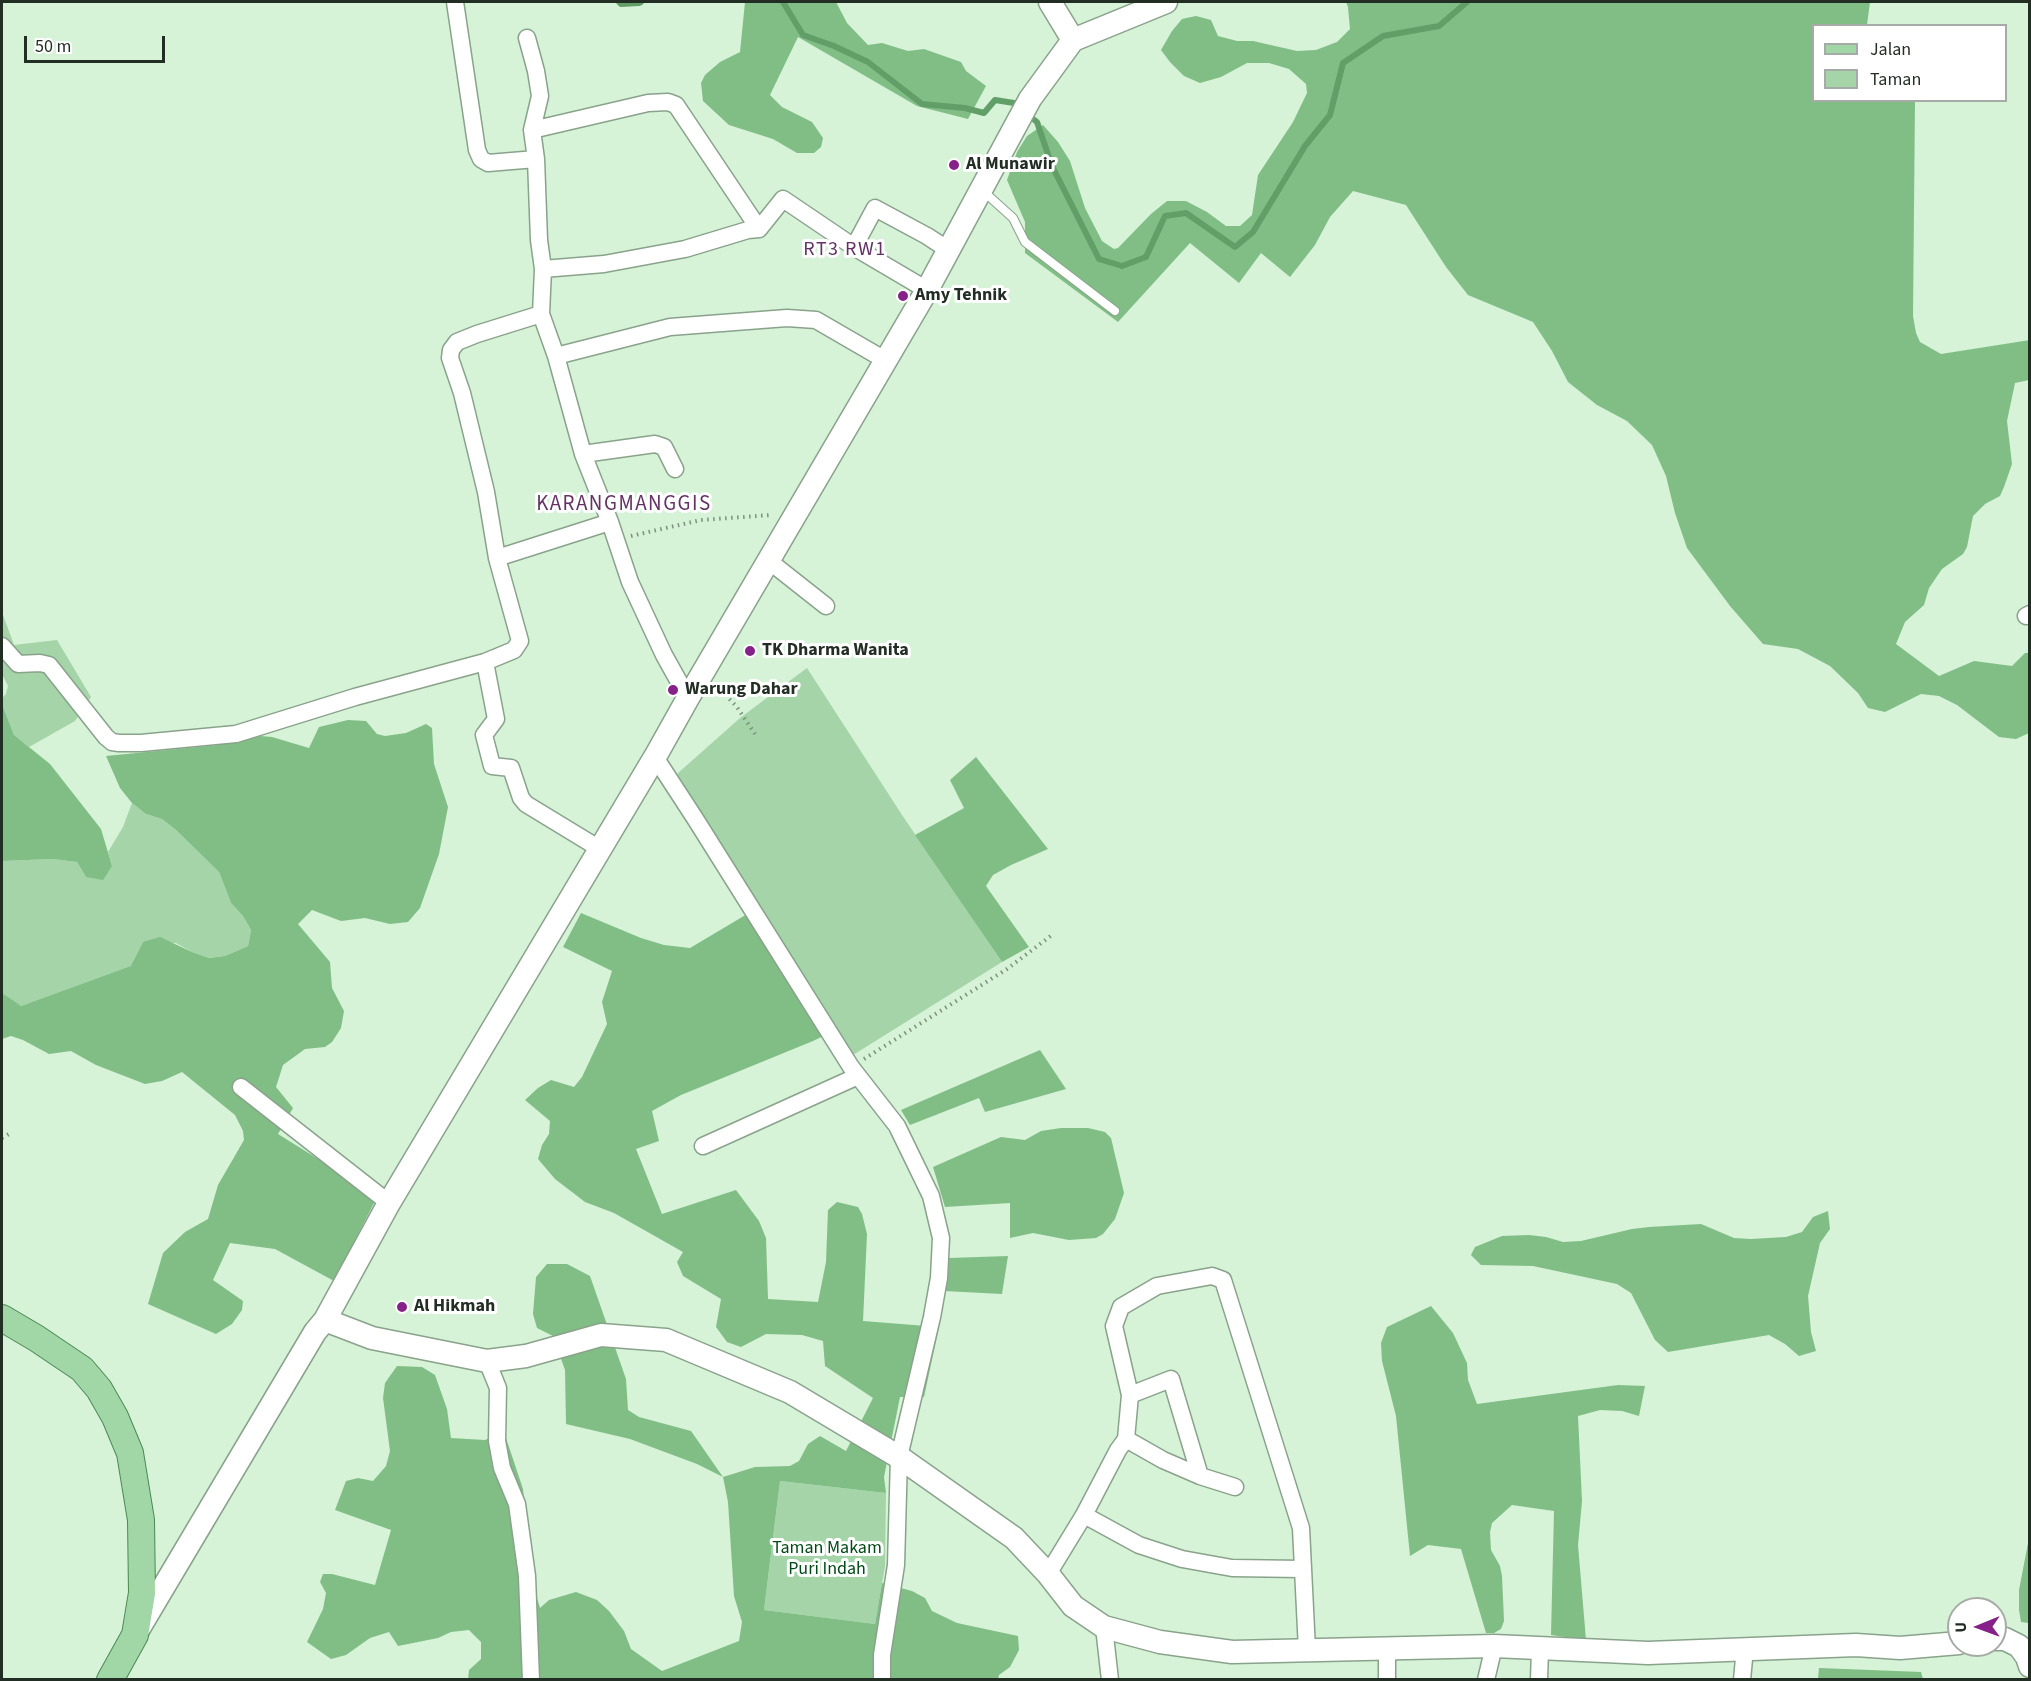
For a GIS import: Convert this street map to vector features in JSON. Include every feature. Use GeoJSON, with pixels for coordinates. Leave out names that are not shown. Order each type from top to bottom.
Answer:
{"type":"FeatureCollection","features":[{"type":"Feature","properties":{"kind":"main road"},"geometry":{"type":"LineString","coordinates":[[2,1318],[82,1369],[99,1389],[115,1417],[130,1453],[141,1520],[142,1593],[135,1635],[110,1680]]}},
{"type":"Feature","properties":{"kind":"street"},"geometry":{"type":"LineString","coordinates":[[455,2],[477,150],[481,159],[488,163],[536,159]]}},
{"type":"Feature","properties":{"kind":"street"},"geometry":{"type":"LineString","coordinates":[[1050,2],[1073,40]]}},
{"type":"Feature","properties":{"kind":"street"},"geometry":{"type":"LineString","coordinates":[[135,1635],[315,1332],[325,1320],[389,1203],[655,757],[950,251],[1030,99],[1073,40],[1166,2]]}},
{"type":"Feature","properties":{"kind":"street"},"geometry":{"type":"LineString","coordinates":[[527,38],[531,47],[540,96],[532,130],[543,269],[541,314],[556,356],[583,454],[610,522],[630,582],[663,655],[688,698]]}},
{"type":"Feature","properties":{"kind":"street"},"geometry":{"type":"LineString","coordinates":[[532,130],[648,103],[668,102],[676,105],[759,229]]}},
{"type":"Feature","properties":{"kind":"street"},"geometry":{"type":"LineString","coordinates":[[543,269],[604,264],[685,249],[748,230],[759,229],[783,199],[854,247],[927,290]]}},
{"type":"Feature","properties":{"kind":"street"},"geometry":{"type":"LineString","coordinates":[[854,247],[874,208],[950,251]]}},
{"type":"Feature","properties":{"kind":"street"},"geometry":{"type":"LineString","coordinates":[[2,646],[18,664],[49,665],[106,737],[112,742],[119,743],[236,734],[356,697],[485,662],[514,650],[520,641],[497,558],[486,492],[462,393],[450,358],[451,350],[457,342],[541,314]]}},
{"type":"Feature","properties":{"kind":"street"},"geometry":{"type":"LineString","coordinates":[[556,356],[670,327],[787,318],[816,320],[885,360]]}},
{"type":"Feature","properties":{"kind":"street"},"geometry":{"type":"LineString","coordinates":[[583,454],[660,445],[664,447],[675,469]]}},
{"type":"Feature","properties":{"kind":"street"},"geometry":{"type":"LineString","coordinates":[[497,558],[610,522]]}},
{"type":"Feature","properties":{"kind":"street"},"geometry":{"type":"LineString","coordinates":[[769,561],[826,606]]}},
{"type":"Feature","properties":{"kind":"street"},"geometry":{"type":"LineString","coordinates":[[485,662],[496,719],[484,735],[492,766],[511,768],[526,804],[600,849]]}},
{"type":"Feature","properties":{"kind":"street"},"geometry":{"type":"LineString","coordinates":[[655,757],[854,1072],[897,1126],[931,1196],[941,1238],[937,1293],[899,1457],[896,1565],[882,1655],[882,1680]]}},
{"type":"Feature","properties":{"kind":"street"},"geometry":{"type":"LineString","coordinates":[[704,1146],[854,1072]]}},
{"type":"Feature","properties":{"kind":"street"},"geometry":{"type":"LineString","coordinates":[[241,1087],[389,1203]]}},
{"type":"Feature","properties":{"kind":"street"},"geometry":{"type":"LineString","coordinates":[[1048,1575],[1125,1439],[1130,1395],[1114,1326],[1121,1307],[1157,1286],[1212,1276],[1223,1280],[1301,1528],[1307,1650]]}},
{"type":"Feature","properties":{"kind":"street"},"geometry":{"type":"LineString","coordinates":[[325,1320],[372,1338],[487,1361],[526,1356],[601,1335],[666,1340],[790,1392],[899,1457],[1014,1538],[1073,1606],[1104,1627],[1160,1642],[1232,1652],[1494,1646],[1648,1653],[1856,1645],[1900,1648],[1947,1644]]}},
{"type":"Feature","properties":{"kind":"street"},"geometry":{"type":"LineString","coordinates":[[487,1361],[498,1388],[497,1441],[502,1468],[517,1504],[527,1576],[531,1680]]}},
{"type":"Feature","properties":{"kind":"street"},"geometry":{"type":"LineString","coordinates":[[1130,1395],[1171,1379],[1200,1476]]}},
{"type":"Feature","properties":{"kind":"street"},"geometry":{"type":"LineString","coordinates":[[1125,1439],[1163,1460],[1200,1476],[1235,1487]]}},
{"type":"Feature","properties":{"kind":"street"},"geometry":{"type":"LineString","coordinates":[[1084,1515],[1139,1545],[1182,1559],[1232,1568],[1302,1569]]}},
{"type":"Feature","properties":{"kind":"street"},"geometry":{"type":"LineString","coordinates":[[1104,1627],[1110,1680]]}},
{"type":"Feature","properties":{"kind":"street"},"geometry":{"type":"LineString","coordinates":[[2007,1640],[2019,1646],[2030,1666]]}},
{"type":"Feature","properties":{"kind":"street"},"geometry":{"type":"LineString","coordinates":[[1486,1680],[1494,1646]]}},
{"type":"Feature","properties":{"kind":"street"},"geometry":{"type":"LineString","coordinates":[[1742,1680],[1745,1648]]}},
{"type":"Feature","properties":{"kind":"street"},"geometry":{"type":"LineString","coordinates":[[1387,1649],[1387,1680]]}},
{"type":"Feature","properties":{"kind":"street"},"geometry":{"type":"LineString","coordinates":[[1539,1680],[1540,1649]]}},
{"type":"Feature","properties":{"kind":"lane"},"geometry":{"type":"LineString","coordinates":[[982,190],[1013,218],[1025,242],[1115,311]]}},
{"type":"Feature","properties":{"kind":"path"},"geometry":{"type":"LineString","coordinates":[[616,540],[701,520],[750,515],[796,514]]}},
{"type":"Feature","properties":{"kind":"path"},"geometry":{"type":"LineString","coordinates":[[700,677],[718,687],[731,700],[754,734]]}},
{"type":"Feature","properties":{"kind":"path"},"geometry":{"type":"LineString","coordinates":[[854,1072],[1007,969],[1052,935]]}},
{"type":"Feature","properties":{"kind":"path"},"geometry":{"type":"LineString","coordinates":[[2,1138],[9,1134]]}},
{"type":"Feature","properties":{"kind":"green space"},"geometry":{"type":"Polygon","coordinates":[[[745,2],[836,2],[847,23],[868,45],[882,43],[908,51],[924,49],[961,62],[966,71],[986,86],[968,119],[917,106],[798,37],[770,95],[782,107],[812,122],[823,138],[821,147],[814,153],[797,153],[773,139],[729,125],[703,101],[701,83],[705,75],[720,62],[740,52],[745,2]]]}},
{"type":"Feature","properties":{"kind":"green space"},"geometry":{"type":"Polygon","coordinates":[[[1346,2],[1870,2],[1867,24],[1812,24],[1812,102],[1915,102],[1913,316],[1920,342],[1941,354],[2030,340],[2029,380],[2015,383],[2007,421],[2012,464],[2004,487],[2000,496],[1985,504],[1973,516],[1967,547],[1963,554],[1942,569],[1929,588],[1924,605],[1905,622],[1896,644],[1939,676],[1974,661],[2012,666],[2025,653],[2029,653],[2029,733],[2016,739],[1999,737],[1957,705],[1939,696],[1921,694],[1885,712],[1868,708],[1858,693],[1830,666],[1798,649],[1763,644],[1730,606],[1687,548],[1666,476],[1652,445],[1627,421],[1597,405],[1568,382],[1533,322],[1468,295],[1446,267],[1406,205],[1353,191],[1330,217],[1315,245],[1290,277],[1261,253],[1239,283],[1190,243],[1118,322],[1025,253],[1025,222],[1007,180],[1017,152],[1027,136],[1043,125],[1058,142],[1070,161],[1085,208],[1102,241],[1114,249],[1118,248],[1167,201],[1186,201],[1207,212],[1226,226],[1240,226],[1252,215],[1258,175],[1293,122],[1307,93],[1306,84],[1289,69],[1269,63],[1247,63],[1221,77],[1200,83],[1184,76],[1161,50],[1182,19],[1196,16],[1211,20],[1218,36],[1297,51],[1316,50],[1337,42],[1350,29],[1346,2]]]}},
{"type":"Feature","properties":{"kind":"green space"},"geometry":{"type":"Polygon","coordinates":[[[2,612],[14,645],[57,640],[91,697],[75,721],[29,747],[14,735],[2,704],[2,698],[8,686],[2,674],[2,612]]]}},
{"type":"Feature","properties":{"kind":"green space"},"geometry":{"type":"Polygon","coordinates":[[[807,668],[902,815],[1002,962],[853,1055],[677,774],[740,718],[807,668]]]}},
{"type":"Feature","properties":{"kind":"green space"},"geometry":{"type":"Polygon","coordinates":[[[2,704],[14,735],[50,764],[101,829],[112,866],[103,880],[86,877],[77,862],[53,859],[2,861],[2,704]]]}},
{"type":"Feature","properties":{"kind":"green space"},"geometry":{"type":"Polygon","coordinates":[[[348,720],[366,721],[377,734],[385,736],[406,733],[426,724],[432,728],[434,764],[448,807],[439,854],[420,908],[408,922],[390,924],[365,918],[341,921],[312,910],[298,924],[330,962],[332,988],[344,1011],[341,1028],[332,1042],[325,1047],[305,1049],[283,1065],[276,1087],[293,1108],[278,1134],[355,1182],[374,1203],[334,1281],[275,1249],[230,1243],[213,1280],[243,1301],[242,1310],[232,1324],[216,1334],[148,1304],[163,1253],[185,1232],[208,1219],[218,1185],[244,1140],[243,1131],[235,1115],[182,1072],[162,1081],[145,1084],[96,1065],[71,1051],[49,1054],[11,1036],[2,1039],[2,993],[21,1006],[131,966],[143,942],[160,937],[209,958],[225,956],[248,946],[251,930],[243,916],[231,903],[219,872],[176,830],[162,819],[146,814],[132,803],[120,788],[106,756],[218,745],[260,736],[272,737],[309,748],[319,727],[348,720]]]}},
{"type":"Feature","properties":{"kind":"green space"},"geometry":{"type":"Polygon","coordinates":[[[976,757],[1048,849],[993,875],[986,886],[1029,947],[1002,962],[915,835],[964,808],[950,780],[976,757]]]}},
{"type":"Feature","properties":{"kind":"green space"},"geometry":{"type":"Polygon","coordinates":[[[132,803],[146,814],[162,819],[176,830],[219,872],[231,903],[243,916],[251,930],[248,946],[225,956],[209,958],[176,943],[143,942],[132,966],[21,1006],[13,1002],[2,993],[2,861],[53,859],[77,862],[86,877],[112,866],[108,852],[123,827],[132,803]]]}},
{"type":"Feature","properties":{"kind":"green space"},"geometry":{"type":"Polygon","coordinates":[[[759,907],[836,1030],[681,1095],[652,1111],[659,1141],[636,1149],[662,1214],[736,1190],[759,1221],[766,1238],[768,1299],[818,1302],[826,1262],[828,1210],[837,1202],[858,1207],[867,1234],[863,1321],[939,1327],[924,1397],[900,1397],[884,1477],[886,1493],[780,1481],[764,1610],[875,1624],[882,1583],[912,1591],[925,1598],[932,1611],[957,1623],[1018,1636],[1019,1650],[1010,1667],[999,1675],[998,1680],[468,1680],[469,1670],[481,1659],[481,1642],[469,1630],[451,1632],[438,1638],[398,1646],[389,1632],[370,1638],[346,1655],[331,1659],[307,1642],[323,1609],[326,1593],[320,1582],[323,1574],[332,1574],[375,1585],[391,1530],[335,1510],[346,1481],[358,1478],[373,1481],[386,1466],[390,1451],[383,1398],[385,1383],[397,1366],[422,1367],[435,1375],[447,1409],[451,1438],[485,1440],[504,1432],[523,1489],[532,1582],[540,1608],[549,1600],[576,1592],[597,1600],[609,1611],[624,1631],[631,1649],[662,1671],[739,1641],[742,1622],[734,1596],[728,1502],[723,1477],[755,1467],[790,1466],[799,1461],[808,1444],[820,1436],[846,1451],[873,1398],[825,1366],[823,1341],[802,1335],[766,1334],[741,1347],[727,1342],[716,1327],[721,1299],[683,1276],[677,1262],[683,1252],[614,1213],[585,1202],[555,1179],[538,1159],[542,1145],[549,1134],[550,1121],[525,1100],[551,1080],[574,1087],[582,1077],[607,1024],[602,1002],[612,971],[563,947],[581,913],[641,938],[664,945],[690,948],[759,907]]]}},
{"type":"Feature","properties":{"kind":"green space"},"geometry":{"type":"Polygon","coordinates":[[[1040,1050],[1066,1089],[985,1112],[979,1098],[910,1125],[901,1110],[1040,1050]]]}},
{"type":"Feature","properties":{"kind":"green space"},"geometry":{"type":"Polygon","coordinates":[[[1088,1128],[1105,1132],[1111,1138],[1124,1193],[1115,1219],[1103,1234],[1096,1238],[1069,1240],[1033,1233],[1010,1238],[1010,1203],[945,1207],[933,1167],[1001,1137],[1025,1140],[1041,1131],[1088,1128]]]}},
{"type":"Feature","properties":{"kind":"green space"},"geometry":{"type":"Polygon","coordinates":[[[1828,1211],[1830,1229],[1820,1243],[1808,1296],[1811,1332],[1816,1351],[1799,1356],[1785,1344],[1769,1335],[1668,1352],[1655,1340],[1631,1293],[1617,1284],[1533,1266],[1481,1265],[1471,1255],[1475,1247],[1502,1236],[1529,1235],[1563,1242],[1581,1241],[1632,1229],[1701,1224],[1734,1238],[1786,1237],[1802,1232],[1813,1217],[1828,1211]]]}},
{"type":"Feature","properties":{"kind":"green space"},"geometry":{"type":"Polygon","coordinates":[[[1008,1256],[1002,1294],[944,1291],[949,1258],[1008,1256]]]}},
{"type":"Feature","properties":{"kind":"green space"},"geometry":{"type":"Polygon","coordinates":[[[547,1264],[567,1264],[590,1276],[626,1379],[628,1410],[639,1417],[691,1431],[723,1477],[697,1464],[630,1439],[566,1424],[565,1370],[553,1336],[537,1328],[533,1314],[536,1277],[547,1264]]]}},
{"type":"Feature","properties":{"kind":"green space"},"geometry":{"type":"Polygon","coordinates":[[[1431,1306],[1453,1333],[1467,1363],[1468,1380],[1477,1404],[1618,1385],[1645,1386],[1639,1416],[1622,1411],[1600,1410],[1578,1416],[1582,1501],[1578,1545],[1586,1640],[1551,1635],[1554,1511],[1512,1505],[1492,1523],[1491,1550],[1500,1566],[1502,1576],[1504,1621],[1501,1629],[1494,1633],[1486,1633],[1461,1549],[1428,1545],[1410,1556],[1396,1416],[1382,1361],[1381,1343],[1387,1327],[1431,1306]]]}},
{"type":"Feature","properties":{"kind":"green space","name":"Taman Makam Puri Indah"},"geometry":{"type":"Polygon","coordinates":[[[780,1481],[886,1493],[885,1566],[875,1624],[764,1610],[780,1481]]]}},
{"type":"Feature","properties":{"kind":"green space"},"geometry":{"type":"Polygon","coordinates":[[[2029,1538],[2029,1623],[2021,1622],[2019,1590],[2029,1538]]]}},
{"type":"Feature","properties":{"kind":"green space"},"geometry":{"type":"Polygon","coordinates":[[[1819,1668],[1921,1672],[1923,1679],[1818,1679],[1819,1668]]]}},
{"type":"Feature","properties":{"kind":"waterway"},"geometry":{"type":"LineString","coordinates":[[619,2],[621,4],[641,2]]}},
{"type":"Feature","properties":{"kind":"waterway"},"geometry":{"type":"LineString","coordinates":[[783,2],[803,35],[868,62],[922,104],[965,108],[984,113],[995,100],[1014,103],[1020,108]]}},
{"type":"Feature","properties":{"kind":"waterway"},"geometry":{"type":"LineString","coordinates":[[1028,115],[1037,122],[1052,166],[1099,259],[1122,266],[1146,257],[1165,216],[1186,213],[1235,247],[1253,232],[1305,146],[1330,115],[1343,63],[1383,36],[1439,26],[1467,2]]}},
{"type":"Feature","properties":{"kind":"place","name":"Al Munawir"},"geometry":{"type":"Point","coordinates":[954,165]}},
{"type":"Feature","properties":{"kind":"place","name":"Amy Tehnik"},"geometry":{"type":"Point","coordinates":[903,296]}},
{"type":"Feature","properties":{"kind":"place","name":"TK Dharma Wanita"},"geometry":{"type":"Point","coordinates":[750,651]}},
{"type":"Feature","properties":{"kind":"place","name":"Warung Dahar"},"geometry":{"type":"Point","coordinates":[673,690]}},
{"type":"Feature","properties":{"kind":"place","name":"Al Hikmah"},"geometry":{"type":"Point","coordinates":[402,1307]}},
{"type":"Feature","properties":{"kind":"district","name":"RT3 RW1"},"geometry":{"type":"Point","coordinates":[845,251]}},
{"type":"Feature","properties":{"kind":"district","name":"KARANGMANGGIS"},"geometry":{"type":"Point","coordinates":[624,505]}}]}
